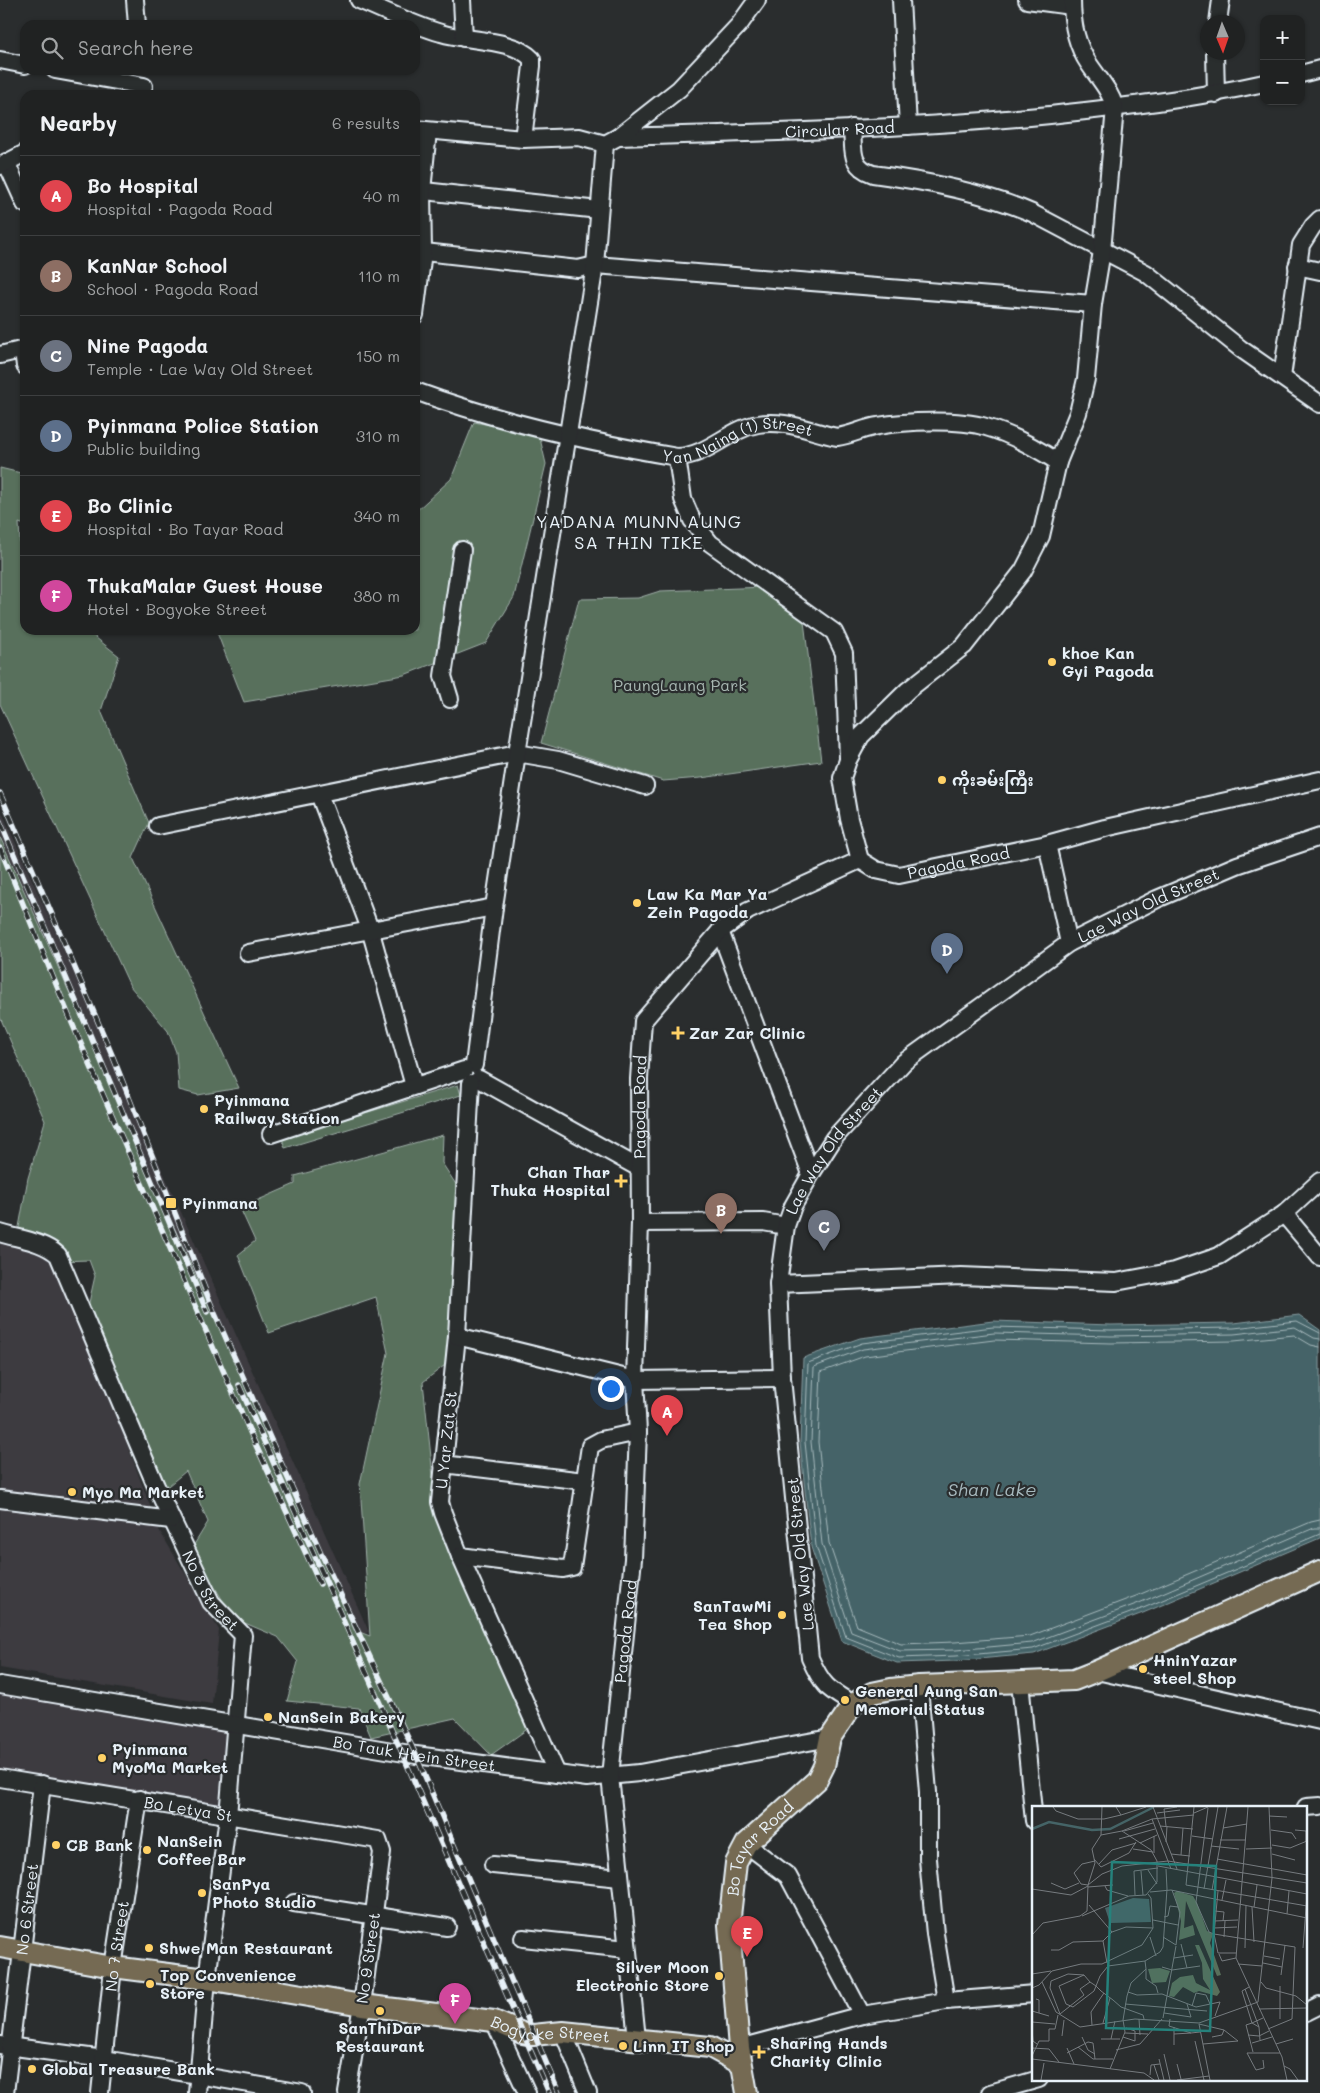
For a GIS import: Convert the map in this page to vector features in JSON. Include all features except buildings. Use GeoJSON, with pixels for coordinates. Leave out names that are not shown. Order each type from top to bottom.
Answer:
{"type":"FeatureCollection","features":[{"type":"Feature","properties":{"kind":"main road"},"geometry":{"type":"LineString","coordinates":[[830,1738],[853,1704],[872,1693],[920,1686],[1068,1681],[1097,1671],[1320,1571]]}},
{"type":"Feature","properties":{"kind":"main road","name":"Bo Tayar Road"},"geometry":{"type":"LineString","coordinates":[[747,2093],[740,2056],[729,1925],[730,1902],[736,1863],[746,1844],[817,1780],[824,1766],[830,1738]]}},
{"type":"Feature","properties":{"kind":"main road","name":"Bogyoke Street"},"geometry":{"type":"LineString","coordinates":[[0,1947],[113,1967],[207,1979],[362,2005],[494,2022],[522,2033],[533,2035],[563,2032],[637,2039],[710,2048],[740,2056]]}},
{"type":"Feature","properties":{"kind":"street"},"geometry":{"type":"LineString","coordinates":[[135,0],[137,20]]}},
{"type":"Feature","properties":{"kind":"street"},"geometry":{"type":"LineString","coordinates":[[359,0],[408,20]]}},
{"type":"Feature","properties":{"kind":"street"},"geometry":{"type":"LineString","coordinates":[[462,0],[464,38]]}},
{"type":"Feature","properties":{"kind":"street"},"geometry":{"type":"LineString","coordinates":[[612,141],[679,89],[740,25],[757,0]]}},
{"type":"Feature","properties":{"kind":"street"},"geometry":{"type":"LineString","coordinates":[[901,0],[908,126]]}},
{"type":"Feature","properties":{"kind":"street"},"geometry":{"type":"LineString","coordinates":[[860,860],[849,819],[842,778],[848,760],[861,736],[908,690],[964,646],[1023,571],[1041,536],[1058,462],[1078,413],[1086,379],[1093,304],[1102,251],[1115,108],[1106,86],[1089,64],[1078,45],[1072,3],[1027,0]]}},
{"type":"Feature","properties":{"kind":"street"},"geometry":{"type":"LineString","coordinates":[[1219,15],[1221,0]]}},
{"type":"Feature","properties":{"kind":"street"},"geometry":{"type":"LineString","coordinates":[[420,25],[440,33],[511,46],[524,52],[532,59],[523,139]]}},
{"type":"Feature","properties":{"kind":"street"},"geometry":{"type":"LineString","coordinates":[[0,60],[20,64]]}},
{"type":"Feature","properties":{"kind":"street"},"geometry":{"type":"LineString","coordinates":[[1216,60],[1216,94]]}},
{"type":"Feature","properties":{"kind":"street"},"geometry":{"type":"LineString","coordinates":[[1305,73],[1320,69]]}},
{"type":"Feature","properties":{"kind":"street"},"geometry":{"type":"LineString","coordinates":[[86,75],[144,84]]}},
{"type":"Feature","properties":{"kind":"street","name":"Circular Road"},"geometry":{"type":"LineString","coordinates":[[421,130],[523,139],[579,137],[612,141],[955,124],[1115,108],[1216,94],[1260,83]]}},
{"type":"Feature","properties":{"kind":"street"},"geometry":{"type":"LineString","coordinates":[[852,128],[855,158],[858,166],[863,171],[936,183],[1014,205],[1032,213],[1146,274],[1241,349],[1320,404]]}},
{"type":"Feature","properties":{"kind":"street"},"geometry":{"type":"LineString","coordinates":[[420,150],[421,130]]}},
{"type":"Feature","properties":{"kind":"street","name":"U Yar Zat St"},"geometry":{"type":"LineString","coordinates":[[557,1774],[460,1556],[442,1513],[440,1502],[457,1336],[472,1074],[517,753],[595,265],[599,210],[612,141]]}},
{"type":"Feature","properties":{"kind":"street"},"geometry":{"type":"LineString","coordinates":[[20,155],[3,164],[20,195]]}},
{"type":"Feature","properties":{"kind":"street"},"geometry":{"type":"LineString","coordinates":[[420,190],[599,210]]}},
{"type":"Feature","properties":{"kind":"street"},"geometry":{"type":"LineString","coordinates":[[1282,377],[1301,245],[1313,226],[1320,219]]}},
{"type":"Feature","properties":{"kind":"street"},"geometry":{"type":"LineString","coordinates":[[420,251],[578,269],[595,265],[1093,304]]}},
{"type":"Feature","properties":{"kind":"street"},"geometry":{"type":"LineString","coordinates":[[1297,266],[1320,271]]}},
{"type":"Feature","properties":{"kind":"street"},"geometry":{"type":"LineString","coordinates":[[0,355],[20,350]]}},
{"type":"Feature","properties":{"kind":"street","name":"Yan Naing (1) Street"},"geometry":{"type":"LineString","coordinates":[[420,393],[468,409],[568,436],[677,457],[695,455],[743,429],[758,424],[778,423],[837,437],[847,436],[877,426],[946,422],[985,426],[1034,447],[1058,462]]}},
{"type":"Feature","properties":{"kind":"street"},"geometry":{"type":"LineString","coordinates":[[677,457],[683,499],[692,520],[710,543],[834,632],[844,653],[848,760]]}},
{"type":"Feature","properties":{"kind":"street"},"geometry":{"type":"LineString","coordinates":[[450,699],[443,676],[462,550]]}},
{"type":"Feature","properties":{"kind":"street"},"geometry":{"type":"LineString","coordinates":[[158,826],[517,753],[558,760],[644,786]]}},
{"type":"Feature","properties":{"kind":"street","name":"Pagoda Road"},"geometry":{"type":"LineString","coordinates":[[637,2039],[610,1776],[633,1559],[638,1432],[635,1380],[640,1223],[640,1051],[643,1021],[720,930],[748,911],[860,860],[876,870],[899,874],[1047,844],[1105,828],[1320,780]]}},
{"type":"Feature","properties":{"kind":"street"},"geometry":{"type":"LineString","coordinates":[[319,794],[370,929],[414,1086]]}},
{"type":"Feature","properties":{"kind":"street","name":"Lae Way Old Street"},"geometry":{"type":"LineString","coordinates":[[853,1704],[830,1691],[819,1679],[810,1658],[782,1378],[778,1284],[786,1226],[793,1206],[834,1138],[904,1062],[1069,943],[1157,900],[1237,865],[1320,837]]}},
{"type":"Feature","properties":{"kind":"street"},"geometry":{"type":"LineString","coordinates":[[1047,844],[1069,943]]}},
{"type":"Feature","properties":{"kind":"street"},"geometry":{"type":"LineString","coordinates":[[248,953],[494,907]]}},
{"type":"Feature","properties":{"kind":"street"},"geometry":{"type":"LineString","coordinates":[[720,930],[811,1174]]}},
{"type":"Feature","properties":{"kind":"street"},"geometry":{"type":"LineString","coordinates":[[271,1134],[414,1086],[472,1074],[639,1168]]}},
{"type":"Feature","properties":{"kind":"street"},"geometry":{"type":"LineString","coordinates":[[778,1284],[961,1276],[1116,1282],[1175,1271],[1219,1256],[1284,1214],[1320,1181]]}},
{"type":"Feature","properties":{"kind":"street"},"geometry":{"type":"LineString","coordinates":[[1284,1214],[1320,1257]]}},
{"type":"Feature","properties":{"kind":"street"},"geometry":{"type":"LineString","coordinates":[[640,1223],[763,1222],[786,1226]]}},
{"type":"Feature","properties":{"kind":"street","name":"No 8 Street"},"geometry":{"type":"LineString","coordinates":[[0,1233],[52,1249],[58,1255],[171,1520],[211,1602],[243,1635],[228,1816],[207,1979],[198,2093]]}},
{"type":"Feature","properties":{"kind":"street"},"geometry":{"type":"LineString","coordinates":[[457,1336],[635,1380],[782,1378]]}},
{"type":"Feature","properties":{"kind":"street"},"geometry":{"type":"LineString","coordinates":[[460,1556],[569,1569],[573,1564],[590,1446],[601,1440],[638,1432]]}},
{"type":"Feature","properties":{"kind":"street"},"geometry":{"type":"LineString","coordinates":[[443,1464],[584,1481]]}},
{"type":"Feature","properties":{"kind":"street"},"geometry":{"type":"LineString","coordinates":[[0,1499],[171,1520]]}},
{"type":"Feature","properties":{"kind":"street"},"geometry":{"type":"LineString","coordinates":[[1097,1671],[1320,1721]]}},
{"type":"Feature","properties":{"kind":"street"},"geometry":{"type":"LineString","coordinates":[[1020,1682],[1032,1806]]}},
{"type":"Feature","properties":{"kind":"street","name":"Bo Tauk Htein Street"},"geometry":{"type":"LineString","coordinates":[[0,1685],[416,1755],[587,1778],[639,1773],[830,1738]]}},
{"type":"Feature","properties":{"kind":"street"},"geometry":{"type":"LineString","coordinates":[[920,1686],[928,1792],[928,1858],[935,1934],[946,2001]]}},
{"type":"Feature","properties":{"kind":"street","name":"Bo Letya St"},"geometry":{"type":"LineString","coordinates":[[0,1778],[139,1800],[380,1846]]}},
{"type":"Feature","properties":{"kind":"street","name":"No 6 Street"},"geometry":{"type":"LineString","coordinates":[[5,2093],[6,2046],[22,1951],[42,1784]]}},
{"type":"Feature","properties":{"kind":"street","name":"No 7 Street"},"geometry":{"type":"LineString","coordinates":[[100,2093],[113,1967],[139,1800]]}},
{"type":"Feature","properties":{"kind":"street"},"geometry":{"type":"LineString","coordinates":[[746,1844],[788,1876],[862,2015]]}},
{"type":"Feature","properties":{"kind":"street","name":"No 9 Street"},"geometry":{"type":"LineString","coordinates":[[347,2093],[362,2005],[380,1846]]}},
{"type":"Feature","properties":{"kind":"street"},"geometry":{"type":"LineString","coordinates":[[493,1865],[620,1878]]}},
{"type":"Feature","properties":{"kind":"street"},"geometry":{"type":"LineString","coordinates":[[294,1903],[447,1927]]}},
{"type":"Feature","properties":{"kind":"street"},"geometry":{"type":"LineString","coordinates":[[523,1938],[628,1949]]}},
{"type":"Feature","properties":{"kind":"street"},"geometry":{"type":"LineString","coordinates":[[740,2056],[862,2015],[946,2001],[1032,1994]]}},
{"type":"Feature","properties":{"kind":"street"},"geometry":{"type":"LineString","coordinates":[[1308,2011],[1320,2006]]}},
{"type":"Feature","properties":{"kind":"street"},"geometry":{"type":"LineString","coordinates":[[494,2022],[527,2093]]}},
{"type":"Feature","properties":{"kind":"street"},"geometry":{"type":"LineString","coordinates":[[563,2032],[588,2093]]}},
{"type":"Feature","properties":{"kind":"street"},"geometry":{"type":"LineString","coordinates":[[6,2046],[199,2074],[302,2093]]}},
{"type":"Feature","properties":{"kind":"street"},"geometry":{"type":"LineString","coordinates":[[990,2093],[1036,2080]]}},
{"type":"Feature","properties":{"kind":"shaded area"},"geometry":{"type":"Polygon","coordinates":[[[0,808],[369,1632],[355,1638],[0,965],[0,808]]]}},
{"type":"Feature","properties":{"kind":"shaded area","name":"Myo Ma Market"},"geometry":{"type":"Polygon","coordinates":[[[0,1241],[59,1261],[159,1530],[219,1630],[212,1704],[0,1668],[0,1241]]]}},
{"type":"Feature","properties":{"kind":"shaded area"},"geometry":{"type":"Polygon","coordinates":[[[0,1685],[225,1730],[218,1812],[0,1779],[0,1685]]]}},
{"type":"Feature","properties":{"kind":"green space"},"geometry":{"type":"Polygon","coordinates":[[[474,422],[539,434],[546,464],[514,597],[486,643],[404,675],[244,702],[218,635],[420,635],[420,507],[451,479],[474,422]]]}},
{"type":"Feature","properties":{"kind":"green space"},"geometry":{"type":"Polygon","coordinates":[[[0,468],[20,473],[20,635],[92,635],[119,656],[101,711],[149,823],[133,858],[239,1088],[198,1095],[179,1090],[176,1052],[168,1031],[130,986],[0,704],[0,468]]]}},
{"type":"Feature","properties":{"kind":"green space","name":"PaungLaung Park"},"geometry":{"type":"Polygon","coordinates":[[[766,587],[803,613],[821,761],[701,778],[663,781],[541,743],[579,599],[638,598],[660,591],[766,587]]]}},
{"type":"Feature","properties":{"kind":"green space"},"geometry":{"type":"Polygon","coordinates":[[[0,837],[354,1630],[370,1636],[360,1484],[388,1353],[376,1297],[269,1333],[238,1255],[255,1241],[240,1208],[295,1184],[295,1176],[443,1135],[442,1163],[457,1186],[449,1362],[423,1382],[437,1514],[528,1721],[526,1730],[491,1755],[455,1718],[371,1737],[359,1708],[287,1701],[298,1662],[278,1637],[233,1618],[192,1548],[208,1522],[186,1471],[162,1491],[88,1307],[95,1276],[89,1260],[59,1261],[17,1238],[28,1178],[45,1121],[0,1017],[0,837]]]}},
{"type":"Feature","properties":{"kind":"green space"},"geometry":{"type":"Polygon","coordinates":[[[458,1085],[461,1095],[285,1148],[282,1138],[458,1085]]]}},
{"type":"Feature","properties":{"kind":"water","name":"Shan Lake"},"geometry":{"type":"Polygon","coordinates":[[[1299,1315],[1320,1330],[1320,1538],[1143,1613],[1034,1654],[956,1661],[897,1663],[842,1641],[811,1547],[800,1442],[803,1358],[860,1338],[993,1321],[1111,1325],[1234,1323],[1299,1315]]]}},
{"type":"Feature","properties":{"kind":"railway"},"geometry":{"type":"LineString","coordinates":[[0,793],[113,1057],[213,1309],[322,1555],[416,1755],[559,2093]]}},
{"type":"Feature","properties":{"kind":"railway"},"geometry":{"type":"LineString","coordinates":[[0,821],[207,1312]]}},
{"type":"Feature","properties":{"kind":"railway"},"geometry":{"type":"LineString","coordinates":[[0,848],[72,1023],[253,1439],[320,1584]]}},
{"type":"Feature","properties":{"kind":"railway"},"geometry":{"type":"LineString","coordinates":[[239,1385],[402,1753],[549,2093]]}},
{"type":"Feature","properties":{"kind":"place","name":"khoe Kan Gyi Pagoda"},"geometry":{"type":"Point","coordinates":[1052,662]}},
{"type":"Feature","properties":{"kind":"place","name":"ကိုးခမ်းကြီး"},"geometry":{"type":"Point","coordinates":[942,780]}},
{"type":"Feature","properties":{"kind":"place","name":"Law Ka Mar Ya Zein Pagoda"},"geometry":{"type":"Point","coordinates":[637,903]}},
{"type":"Feature","properties":{"kind":"place","name":"Pyinmana Police Station"},"geometry":{"type":"Point","coordinates":[947,974]}},
{"type":"Feature","properties":{"kind":"place","name":"Zar Zar Clinic"},"geometry":{"type":"Point","coordinates":[678,1033]}},
{"type":"Feature","properties":{"kind":"place","name":"Pyinmana Railway Station"},"geometry":{"type":"Point","coordinates":[204,1109]}},
{"type":"Feature","properties":{"kind":"place","name":"Chan Thar Thuka Hospital"},"geometry":{"type":"Point","coordinates":[621,1181]}},
{"type":"Feature","properties":{"kind":"place","name":"Pyinmana"},"geometry":{"type":"Point","coordinates":[171,1203]}},
{"type":"Feature","properties":{"kind":"place","name":"KanNar School"},"geometry":{"type":"Point","coordinates":[721,1234]}},
{"type":"Feature","properties":{"kind":"place","name":"Nine Pagoda"},"geometry":{"type":"Point","coordinates":[824,1251]}},
{"type":"Feature","properties":{"kind":"place","name":"Bo Hospital"},"geometry":{"type":"Point","coordinates":[667,1436]}},
{"type":"Feature","properties":{"kind":"place","name":"Myo Ma Market"},"geometry":{"type":"Point","coordinates":[72,1492]}},
{"type":"Feature","properties":{"kind":"place","name":"SanTawMi Tea Shop"},"geometry":{"type":"Point","coordinates":[782,1615]}},
{"type":"Feature","properties":{"kind":"place","name":"HninYazar steel Shop"},"geometry":{"type":"Point","coordinates":[1143,1669]}},
{"type":"Feature","properties":{"kind":"place","name":"General Aung San Memorial Status"},"geometry":{"type":"Point","coordinates":[845,1700]}},
{"type":"Feature","properties":{"kind":"place","name":"NanSein Bakery"},"geometry":{"type":"Point","coordinates":[268,1717]}},
{"type":"Feature","properties":{"kind":"place","name":"Pyinmana MyoMa Market"},"geometry":{"type":"Point","coordinates":[102,1758]}},
{"type":"Feature","properties":{"kind":"place","name":"CB Bank"},"geometry":{"type":"Point","coordinates":[56,1845]}},
{"type":"Feature","properties":{"kind":"place","name":"NanSein Coffee Bar"},"geometry":{"type":"Point","coordinates":[147,1850]}},
{"type":"Feature","properties":{"kind":"place","name":"SanPya Photo Studio"},"geometry":{"type":"Point","coordinates":[202,1893]}},
{"type":"Feature","properties":{"kind":"place","name":"Shwe Man Restaurant"},"geometry":{"type":"Point","coordinates":[149,1948]}},
{"type":"Feature","properties":{"kind":"place","name":"Bo Clinic"},"geometry":{"type":"Point","coordinates":[747,1957]}},
{"type":"Feature","properties":{"kind":"place","name":"Silver Moon Electronic Store"},"geometry":{"type":"Point","coordinates":[719,1976]}},
{"type":"Feature","properties":{"kind":"place","name":"Top Convenience Store"},"geometry":{"type":"Point","coordinates":[150,1984]}},
{"type":"Feature","properties":{"kind":"place","name":"SanThiDar Restaurant"},"geometry":{"type":"Point","coordinates":[380,2011]}},
{"type":"Feature","properties":{"kind":"place","name":"ThukaMalar Guest House"},"geometry":{"type":"Point","coordinates":[455,2024]}},
{"type":"Feature","properties":{"kind":"place","name":"Linn IT Shop"},"geometry":{"type":"Point","coordinates":[623,2046]}},
{"type":"Feature","properties":{"kind":"place","name":"Sharing Hands Charity Clinic"},"geometry":{"type":"Point","coordinates":[759,2052]}},
{"type":"Feature","properties":{"kind":"place","name":"Global Treasure Bank"},"geometry":{"type":"Point","coordinates":[32,2069]}},
{"type":"Feature","properties":{"kind":"district","name":"YADANA MUNN AUNG SA THIN TIKE"},"geometry":{"type":"Point","coordinates":[639,532]}}]}
